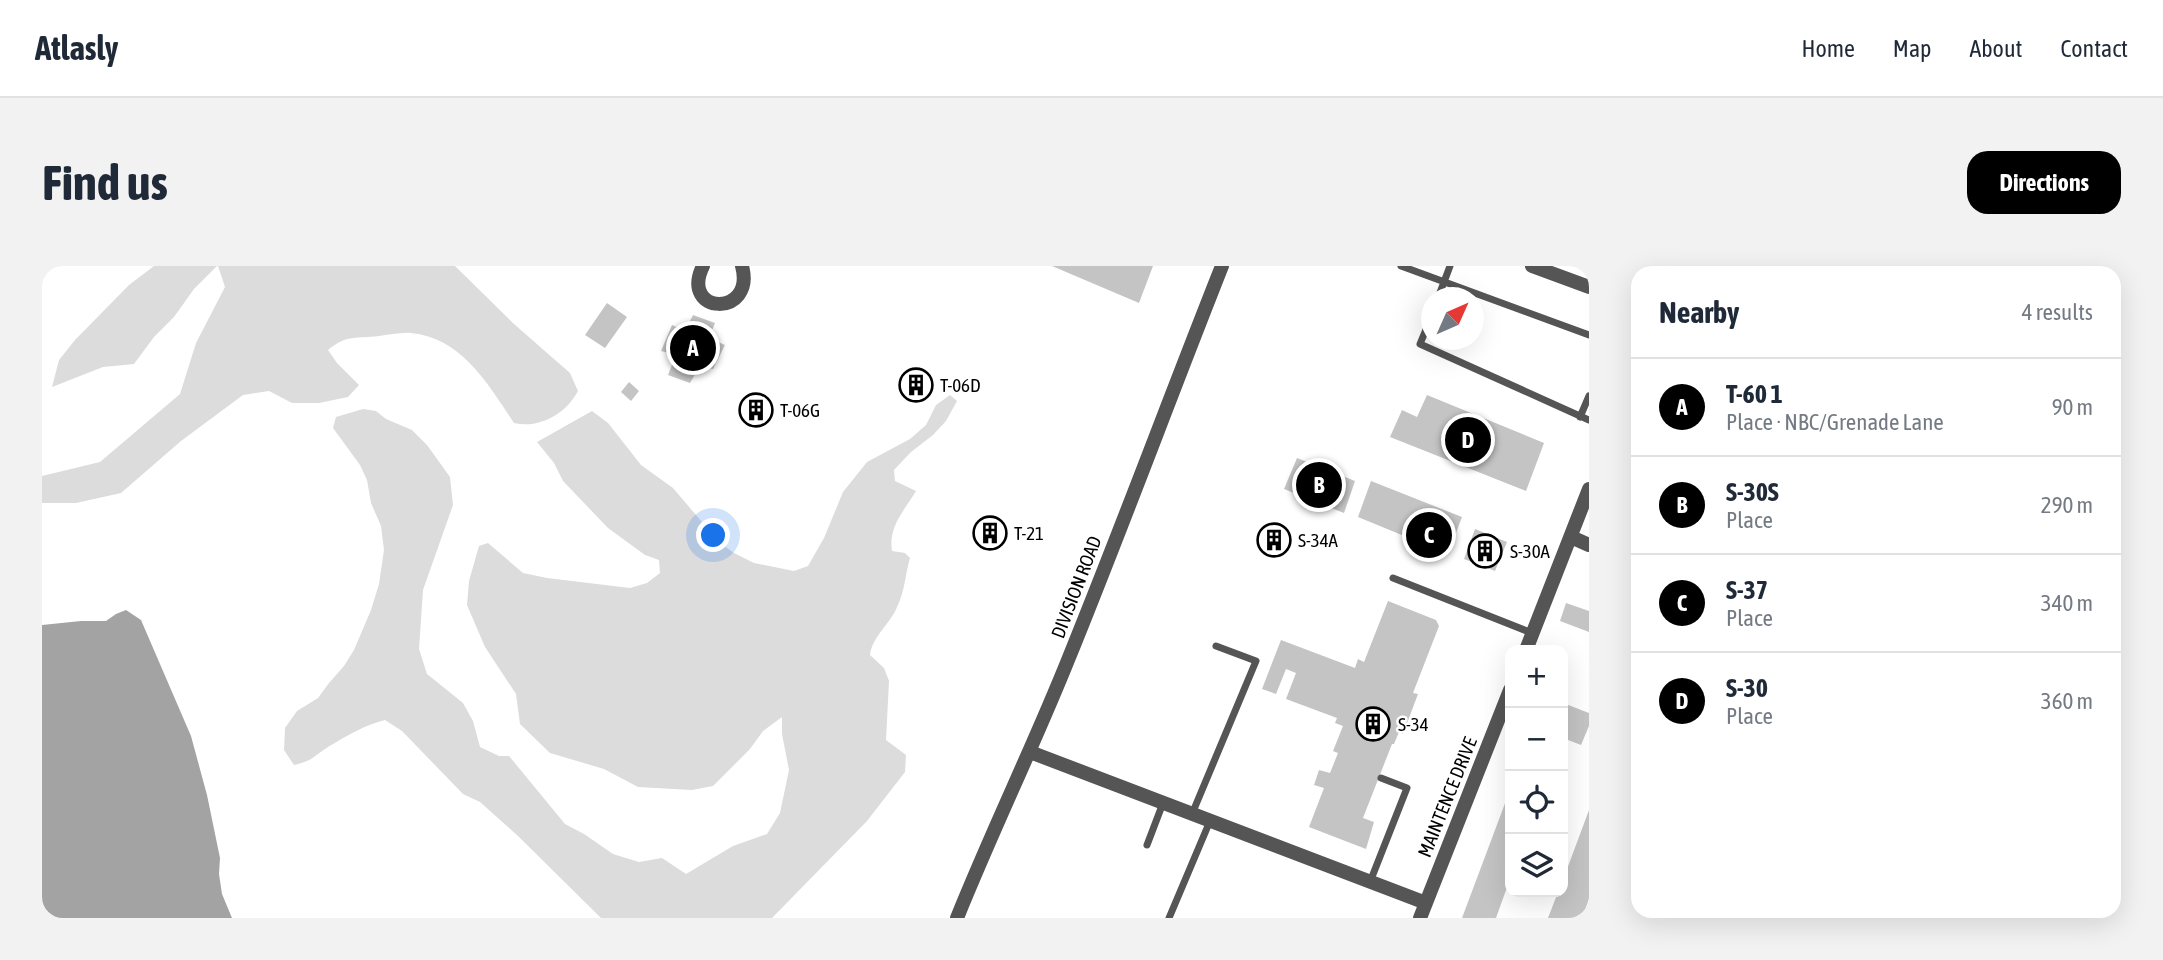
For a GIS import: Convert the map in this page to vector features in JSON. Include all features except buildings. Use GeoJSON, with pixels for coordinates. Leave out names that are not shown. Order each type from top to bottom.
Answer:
{"type":"FeatureCollection","features":[{"type":"Feature","properties":{"kind":"street"},"geometry":{"type":"LineString","coordinates":[[703,266],[698,277],[699,290],[706,301],[720,305],[731,302],[741,294],[744,282],[742,266]]}},
{"type":"Feature","properties":{"kind":"street","name":"DIVISION ROAD"},"geometry":{"type":"LineString","coordinates":[[957,918],[1086,616],[1154,435],[1222,266]]}},
{"type":"Feature","properties":{"kind":"street"},"geometry":{"type":"LineString","coordinates":[[1532,266],[1589,287]]}},
{"type":"Feature","properties":{"kind":"street"},"geometry":{"type":"LineString","coordinates":[[1528,645],[1589,489]]}},
{"type":"Feature","properties":{"kind":"street"},"geometry":{"type":"LineString","coordinates":[[1571,537],[1589,545]]}},
{"type":"Feature","properties":{"kind":"street","name":"MAINTENCE DRIVE"},"geometry":{"type":"LineString","coordinates":[[1420,918],[1505,703]]}},
{"type":"Feature","properties":{"kind":"street"},"geometry":{"type":"LineString","coordinates":[[1030,752],[1426,903]]}},
{"type":"Feature","properties":{"kind":"lane"},"geometry":{"type":"LineString","coordinates":[[1401,266],[1589,335]]}},
{"type":"Feature","properties":{"kind":"lane"},"geometry":{"type":"LineString","coordinates":[[1442,287],[1450,266]]}},
{"type":"Feature","properties":{"kind":"lane"},"geometry":{"type":"LineString","coordinates":[[1433,350],[1589,420]]}},
{"type":"Feature","properties":{"kind":"lane"},"geometry":{"type":"LineString","coordinates":[[1580,417],[1589,396]]}},
{"type":"Feature","properties":{"kind":"lane"},"geometry":{"type":"LineString","coordinates":[[1393,578],[1533,633]]}},
{"type":"Feature","properties":{"kind":"lane"},"geometry":{"type":"LineString","coordinates":[[1192,814],[1256,661],[1216,646]]}},
{"type":"Feature","properties":{"kind":"lane"},"geometry":{"type":"LineString","coordinates":[[1370,882],[1407,788],[1381,778]]}},
{"type":"Feature","properties":{"kind":"lane"},"geometry":{"type":"LineString","coordinates":[[1147,845],[1163,803]]}},
{"type":"Feature","properties":{"kind":"lane"},"geometry":{"type":"LineString","coordinates":[[1169,918],[1210,820]]}},
{"type":"Feature","properties":{"kind":"shaded area"},"geometry":{"type":"Polygon","coordinates":[[[154,266],[217,266],[194,289],[134,364],[103,367],[52,387],[59,360],[75,340],[129,285],[154,266]]]}},
{"type":"Feature","properties":{"kind":"shaded area"},"geometry":{"type":"Polygon","coordinates":[[[218,266],[455,266],[514,324],[570,373],[578,391],[566,407],[551,418],[533,424],[514,423],[472,365],[445,344],[411,333],[352,338],[341,341],[328,350],[359,385],[348,397],[319,403],[292,403],[269,391],[243,395],[181,441],[121,493],[76,503],[42,503],[42,476],[100,462],[180,394],[196,343],[225,287],[218,266]]]}},
{"type":"Feature","properties":{"kind":"shaded area"},"geometry":{"type":"Polygon","coordinates":[[[950,395],[957,401],[946,421],[894,470],[895,481],[916,491],[898,520],[891,542],[892,551],[905,553],[910,558],[900,601],[874,642],[870,655],[884,668],[889,681],[886,740],[906,755],[905,772],[867,821],[772,918],[601,918],[518,836],[480,802],[463,794],[402,731],[385,720],[356,731],[301,763],[294,765],[284,750],[285,728],[297,711],[318,698],[354,650],[379,584],[384,550],[381,526],[360,465],[333,428],[336,417],[363,409],[376,411],[386,419],[412,430],[427,445],[450,477],[453,505],[423,590],[419,649],[427,674],[463,703],[473,721],[480,747],[499,756],[509,756],[565,824],[613,854],[639,862],[662,858],[686,874],[733,846],[767,834],[780,813],[789,770],[782,734],[782,717],[763,731],[750,749],[713,786],[692,790],[638,787],[604,769],[550,753],[520,724],[516,694],[485,647],[467,605],[469,581],[479,546],[488,543],[523,573],[547,578],[630,588],[647,583],[660,573],[659,560],[645,555],[608,528],[563,481],[554,463],[537,442],[592,411],[608,423],[641,465],[673,488],[719,542],[754,563],[794,571],[808,566],[824,538],[843,492],[867,462],[910,439],[926,425],[936,405],[950,395]]]}},
{"type":"Feature","properties":{"kind":"shaded area"},"geometry":{"type":"Polygon","coordinates":[[[126,610],[141,620],[191,736],[220,858],[222,894],[232,918],[42,918],[42,625],[106,621],[126,610]]]}},
{"type":"Feature","properties":{"kind":"place","name":"T-60 1"},"geometry":{"type":"Point","coordinates":[693,348]}},
{"type":"Feature","properties":{"kind":"place","name":"T-06D"},"geometry":{"type":"Point","coordinates":[916,385]}},
{"type":"Feature","properties":{"kind":"place","name":"T-06G"},"geometry":{"type":"Point","coordinates":[756,410]}},
{"type":"Feature","properties":{"kind":"place","name":"S-30"},"geometry":{"type":"Point","coordinates":[1468,440]}},
{"type":"Feature","properties":{"kind":"place","name":"S-30S"},"geometry":{"type":"Point","coordinates":[1319,485]}},
{"type":"Feature","properties":{"kind":"place","name":"T-21"},"geometry":{"type":"Point","coordinates":[990,533]}},
{"type":"Feature","properties":{"kind":"place","name":"S-37"},"geometry":{"type":"Point","coordinates":[1429,535]}},
{"type":"Feature","properties":{"kind":"place","name":"S-34A"},"geometry":{"type":"Point","coordinates":[1274,540]}},
{"type":"Feature","properties":{"kind":"place","name":"S-30A"},"geometry":{"type":"Point","coordinates":[1485,551]}},
{"type":"Feature","properties":{"kind":"place","name":"S-34"},"geometry":{"type":"Point","coordinates":[1373,724]}}]}
